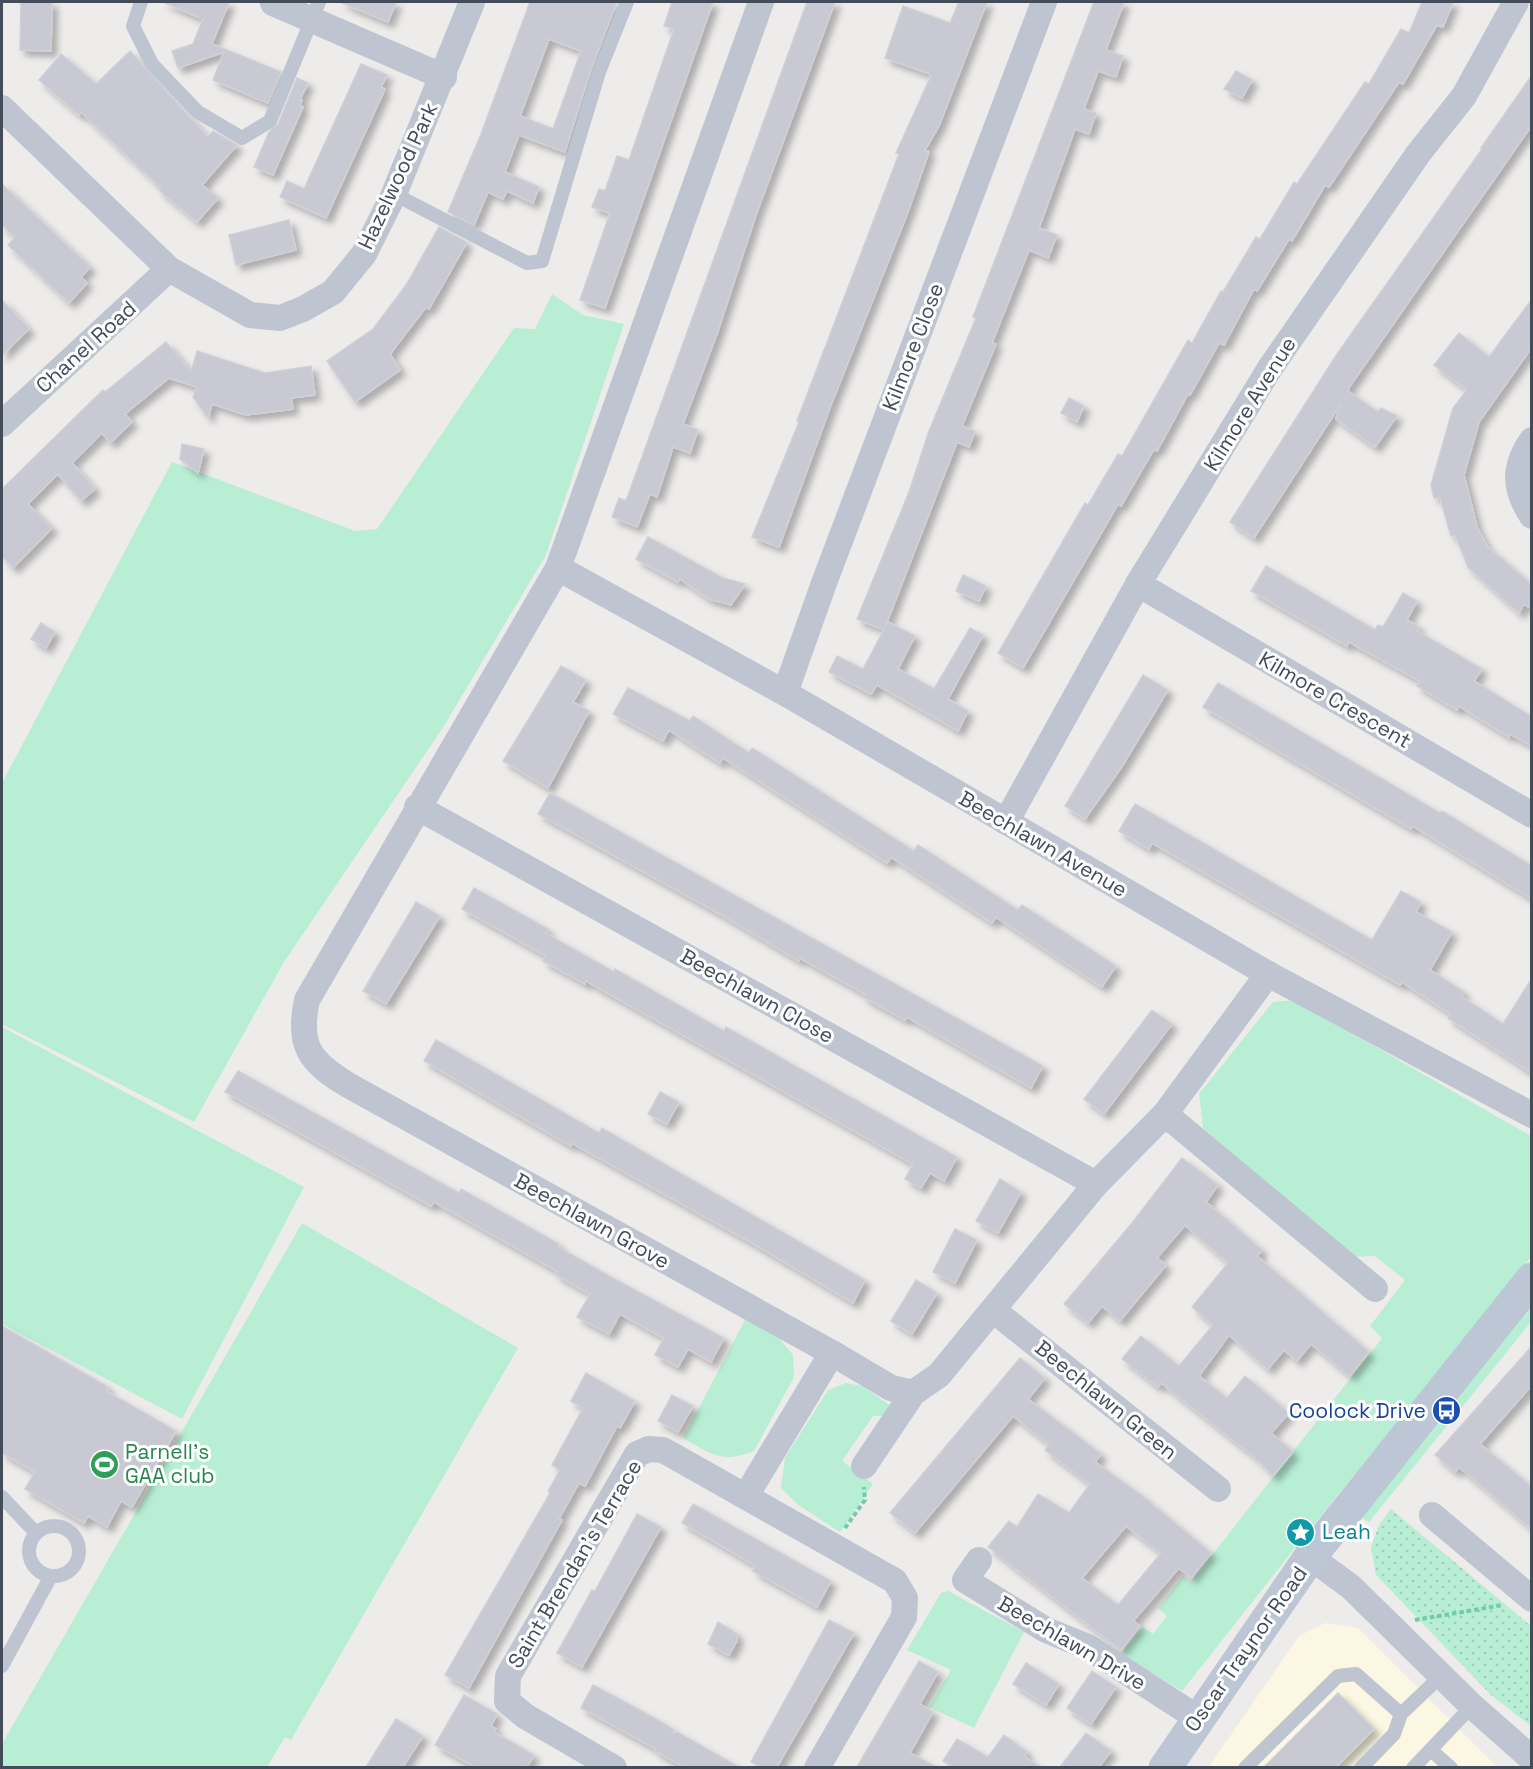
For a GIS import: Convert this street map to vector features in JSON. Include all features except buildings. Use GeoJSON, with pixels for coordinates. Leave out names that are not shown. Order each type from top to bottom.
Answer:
{"type":"FeatureCollection","features":[{"type":"Feature","properties":{"kind":"main road","name":"Oscar Traynor Road"},"geometry":{"type":"LineString","coordinates":[[1165,1767],[1310,1557],[1532,1279]]}},
{"type":"Feature","properties":{"kind":"street","name":"Hazelwood Park"},"geometry":{"type":"LineString","coordinates":[[2,108],[169,269],[250,315],[280,318],[303,309],[333,292],[364,254],[394,194],[444,77],[472,2]]}},
{"type":"Feature","properties":{"kind":"street"},"geometry":{"type":"LineString","coordinates":[[417,807],[558,568],[761,2]]}},
{"type":"Feature","properties":{"kind":"street","name":"Kilmore Close"},"geometry":{"type":"LineString","coordinates":[[785,693],[824,583],[1044,2]]}},
{"type":"Feature","properties":{"kind":"street","name":"Kilmore Avenue"},"geometry":{"type":"LineString","coordinates":[[1006,822],[1138,584],[1270,368],[1418,154],[1464,96],[1516,2]]}},
{"type":"Feature","properties":{"kind":"street"},"geometry":{"type":"LineString","coordinates":[[273,3],[315,10],[444,77]]}},
{"type":"Feature","properties":{"kind":"street","name":"Chanel Road"},"geometry":{"type":"LineString","coordinates":[[2,424],[169,269]]}},
{"type":"Feature","properties":{"kind":"street"},"geometry":{"type":"LineString","coordinates":[[1526,508],[1517,479],[1522,454],[1532,440]]}},
{"type":"Feature","properties":{"kind":"street","name":"Beechlawn Avenue"},"geometry":{"type":"LineString","coordinates":[[558,568],[785,693],[1268,974],[1532,1115]]}},
{"type":"Feature","properties":{"kind":"street","name":"Kilmore Crescent"},"geometry":{"type":"LineString","coordinates":[[1138,584],[1532,815]]}},
{"type":"Feature","properties":{"kind":"street","name":"Beechlawn Grove"},"geometry":{"type":"LineString","coordinates":[[417,807],[307,1000],[303,1020],[304,1041],[314,1060],[330,1074],[891,1388],[913,1393]]}},
{"type":"Feature","properties":{"kind":"street","name":"Beechlawn Close"},"geometry":{"type":"LineString","coordinates":[[417,807],[1096,1184]]}},
{"type":"Feature","properties":{"kind":"street"},"geometry":{"type":"LineString","coordinates":[[864,1466],[913,1393],[939,1375],[1096,1184],[1165,1114],[1268,974]]}},
{"type":"Feature","properties":{"kind":"street"},"geometry":{"type":"LineString","coordinates":[[1165,1114],[1375,1289]]}},
{"type":"Feature","properties":{"kind":"street","name":"Beechlawn Green"},"geometry":{"type":"LineString","coordinates":[[993,1310],[1218,1490]]}},
{"type":"Feature","properties":{"kind":"street"},"geometry":{"type":"LineString","coordinates":[[746,1496],[832,1353]]}},
{"type":"Feature","properties":{"kind":"street","name":"Saint Brendan's Terrace"},"geometry":{"type":"LineString","coordinates":[[614,1767],[525,1716],[507,1701],[508,1676],[637,1454],[650,1449],[663,1450],[895,1581],[905,1598],[904,1617],[817,1767]]}},
{"type":"Feature","properties":{"kind":"street"},"geometry":{"type":"LineString","coordinates":[[1432,1515],[1528,1596]]}},
{"type":"Feature","properties":{"kind":"street"},"geometry":{"type":"LineString","coordinates":[[1310,1557],[1351,1587],[1472,1706],[1532,1759]]}},
{"type":"Feature","properties":{"kind":"street","name":"Beechlawn Drive"},"geometry":{"type":"LineString","coordinates":[[979,1560],[965,1580],[1046,1630],[1088,1647],[1199,1719]]}},
{"type":"Feature","properties":{"kind":"lane"},"geometry":{"type":"LineString","coordinates":[[141,2],[133,26],[153,64],[198,112],[242,138],[270,122],[315,10]]}},
{"type":"Feature","properties":{"kind":"lane"},"geometry":{"type":"LineString","coordinates":[[394,194],[527,263],[542,261],[599,72],[627,2]]}},
{"type":"Feature","properties":{"kind":"lane"},"geometry":{"type":"LineString","coordinates":[[2,1497],[35,1532]]}},
{"type":"Feature","properties":{"kind":"lane"},"geometry":{"type":"LineString","coordinates":[[51,1525],[59,1526],[74,1534],[78,1542],[78,1559],[74,1566],[60,1576],[51,1576],[36,1569],[31,1563],[28,1547],[35,1532],[51,1525]]}},
{"type":"Feature","properties":{"kind":"lane"},"geometry":{"type":"LineString","coordinates":[[2,1666],[51,1576]]}},
{"type":"Feature","properties":{"kind":"lane"},"geometry":{"type":"LineString","coordinates":[[1245,1767],[1338,1676],[1356,1674],[1401,1714]]}},
{"type":"Feature","properties":{"kind":"lane"},"geometry":{"type":"LineString","coordinates":[[1361,1767],[1394,1734],[1401,1714],[1442,1675]]}},
{"type":"Feature","properties":{"kind":"lane"},"geometry":{"type":"LineString","coordinates":[[1413,1767],[1472,1706]]}},
{"type":"Feature","properties":{"kind":"lane"},"geometry":{"type":"LineString","coordinates":[[1431,1750],[1451,1767]]}},
{"type":"Feature","properties":{"kind":"path"},"geometry":{"type":"LineString","coordinates":[[833,1546],[865,1500],[864,1466]]}},
{"type":"Feature","properties":{"kind":"path"},"geometry":{"type":"LineString","coordinates":[[1401,1635],[1416,1620],[1508,1604],[1528,1596]]}},
{"type":"Feature","properties":{"kind":"shaded area"},"geometry":{"type":"Polygon","coordinates":[[[1325,1623],[1358,1628],[1497,1767],[1208,1768],[1299,1636],[1325,1623]]]}},
{"type":"Feature","properties":{"kind":"green space"},"geometry":{"type":"Polygon","coordinates":[[[552,294],[583,315],[624,324],[546,555],[442,729],[284,962],[194,1122],[2,1024],[2,783],[172,462],[355,531],[377,529],[514,328],[535,329],[552,294]]]}},
{"type":"Feature","properties":{"kind":"green space"},"geometry":{"type":"Polygon","coordinates":[[[1294,1000],[1531,1136],[1531,1257],[1182,1691],[1121,1654],[1143,1627],[1153,1634],[1167,1616],[1158,1608],[1183,1576],[1191,1582],[1382,1338],[1370,1326],[1405,1280],[1375,1256],[1350,1257],[1203,1128],[1199,1094],[1273,1002],[1294,1000]]]}},
{"type":"Feature","properties":{"kind":"green space"},"geometry":{"type":"Polygon","coordinates":[[[2,1027],[304,1187],[182,1419],[2,1324],[2,1027]]]}},
{"type":"Feature","properties":{"kind":"green space"},"geometry":{"type":"Polygon","coordinates":[[[302,1223],[518,1348],[291,1740],[285,1737],[267,1767],[2,1767],[2,1744],[302,1223]]]}},
{"type":"Feature","properties":{"kind":"green space"},"geometry":{"type":"Polygon","coordinates":[[[1531,1303],[1531,1322],[1369,1522],[1359,1516],[1531,1303]]]}},
{"type":"Feature","properties":{"kind":"green space"},"geometry":{"type":"Polygon","coordinates":[[[746,1318],[778,1337],[793,1355],[794,1377],[754,1451],[724,1457],[709,1453],[683,1438],[746,1318]]]}},
{"type":"Feature","properties":{"kind":"green space"},"geometry":{"type":"Polygon","coordinates":[[[846,1383],[862,1386],[891,1406],[886,1416],[873,1416],[842,1461],[873,1484],[840,1532],[797,1504],[781,1488],[785,1458],[828,1390],[846,1383]]]}},
{"type":"Feature","properties":{"kind":"green space"},"geometry":{"type":"Polygon","coordinates":[[[1391,1509],[1531,1626],[1531,1726],[1491,1695],[1376,1575],[1371,1547],[1379,1525],[1391,1509]]]}},
{"type":"Feature","properties":{"kind":"green space"},"geometry":{"type":"Polygon","coordinates":[[[948,1591],[1024,1632],[974,1728],[929,1707],[951,1670],[907,1650],[941,1593],[948,1591]]]}},
{"type":"Feature","properties":{"kind":"place","name":"Coolock Drive"},"geometry":{"type":"Point","coordinates":[1447,1411]}},
{"type":"Feature","properties":{"kind":"place","name":"Parnell's GAA club"},"geometry":{"type":"Point","coordinates":[104,1464]}},
{"type":"Feature","properties":{"kind":"place","name":"Leah"},"geometry":{"type":"Point","coordinates":[1301,1532]}}]}
